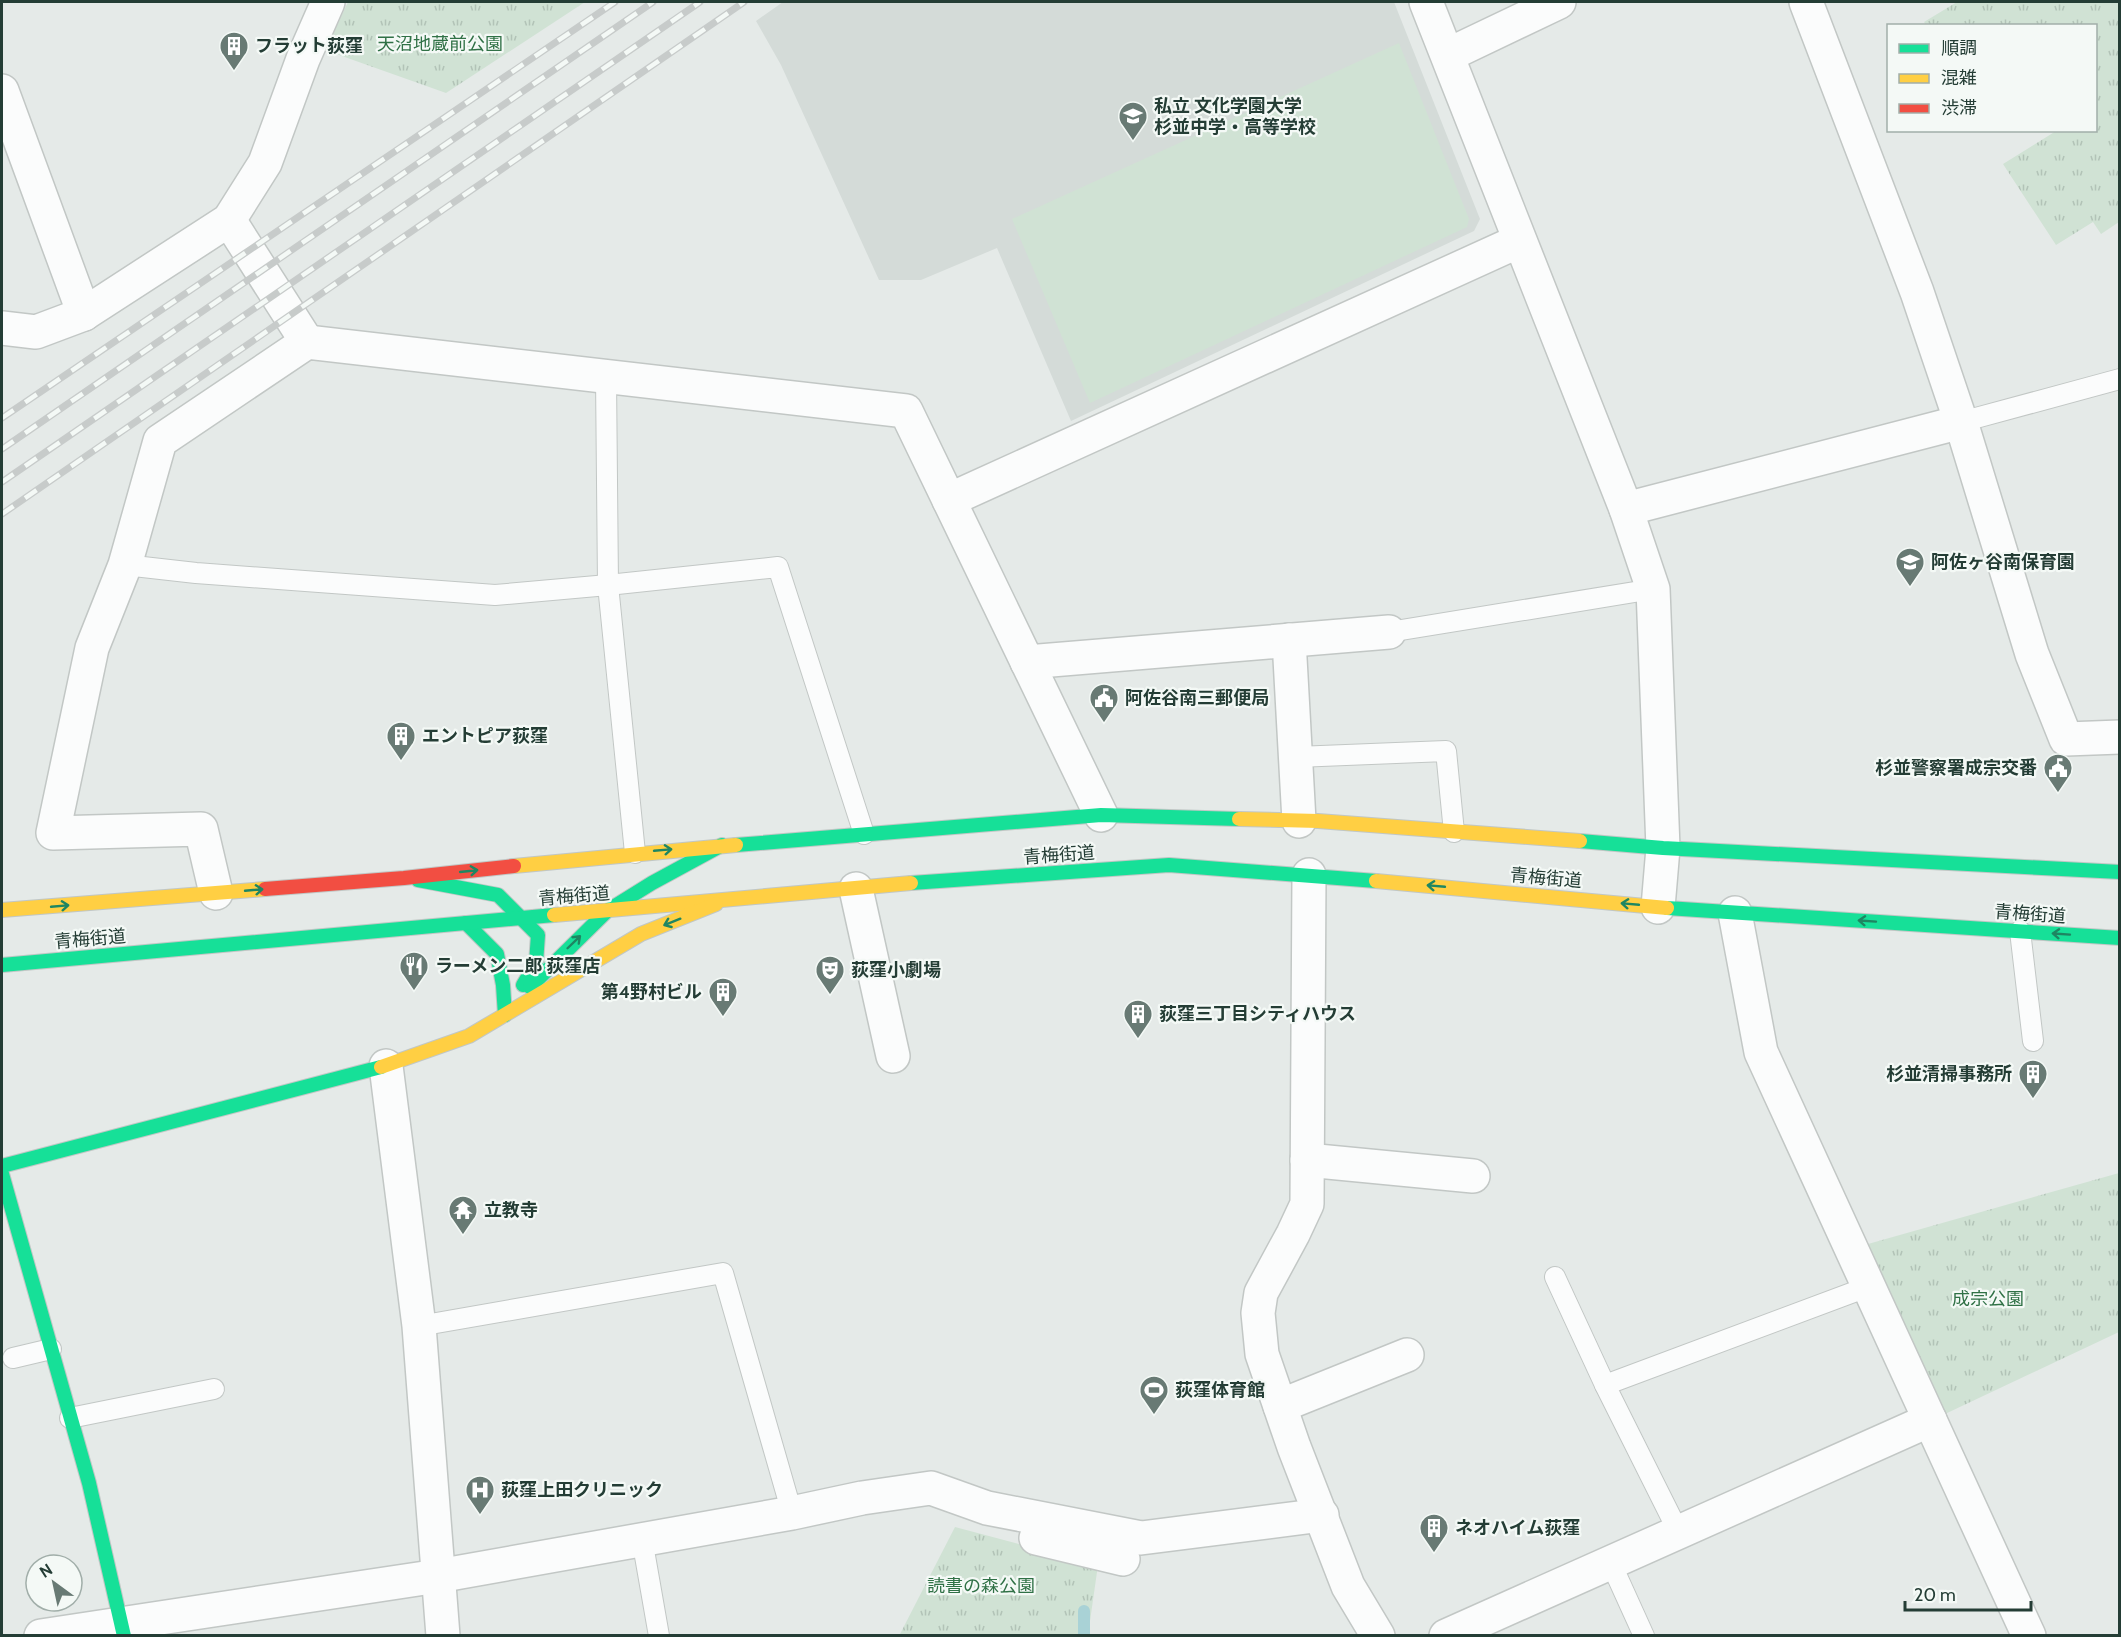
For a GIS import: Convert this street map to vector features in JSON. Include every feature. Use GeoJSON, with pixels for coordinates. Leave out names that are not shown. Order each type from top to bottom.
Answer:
{"type":"FeatureCollection","features":[{"type":"Feature","properties":{"kind":"main road","name":"青梅街道"},"geometry":{"type":"LineString","coordinates":[[2,910],[404,878],[722,845],[1101,815],[1299,821],[1663,848],[2120,872]]}},
{"type":"Feature","properties":{"kind":"main road"},"geometry":{"type":"LineString","coordinates":[[505,1015],[547,968],[607,911],[652,883],[722,845]]}},
{"type":"Feature","properties":{"kind":"main road","name":"青梅街道"},"geometry":{"type":"LineString","coordinates":[[2,965],[726,900],[1169,865],[1309,875],[1735,913],[2120,938]]}},
{"type":"Feature","properties":{"kind":"main road"},"geometry":{"type":"LineString","coordinates":[[404,878],[498,895],[538,935],[536,963],[505,1015]]}},
{"type":"Feature","properties":{"kind":"main road"},"geometry":{"type":"LineString","coordinates":[[2,1166],[386,1066],[469,1036],[641,934],[726,900]]}},
{"type":"Feature","properties":{"kind":"main road"},"geometry":{"type":"LineString","coordinates":[[466,923],[496,954],[503,985],[505,1015]]}},
{"type":"Feature","properties":{"kind":"main road"},"geometry":{"type":"LineString","coordinates":[[2,1174],[89,1483],[123,1629]]}},
{"type":"Feature","properties":{"kind":"street"},"geometry":{"type":"LineString","coordinates":[[2,328],[36,332],[84,314],[229,220],[265,163],[303,59],[328,2]]}},
{"type":"Feature","properties":{"kind":"street"},"geometry":{"type":"LineString","coordinates":[[1426,2],[1626,509],[1653,589],[1663,848],[1658,907]]}},
{"type":"Feature","properties":{"kind":"street"},"geometry":{"type":"LineString","coordinates":[[1448,55],[1559,2]]}},
{"type":"Feature","properties":{"kind":"street"},"geometry":{"type":"LineString","coordinates":[[1806,2],[1917,292],[1961,422],[2032,654],[2066,739],[2120,738]]}},
{"type":"Feature","properties":{"kind":"street"},"geometry":{"type":"LineString","coordinates":[[2,92],[84,314]]}},
{"type":"Feature","properties":{"kind":"street"},"geometry":{"type":"LineString","coordinates":[[229,220],[307,342]]}},
{"type":"Feature","properties":{"kind":"street"},"geometry":{"type":"LineString","coordinates":[[949,500],[1519,241]]}},
{"type":"Feature","properties":{"kind":"street"},"geometry":{"type":"LineString","coordinates":[[216,893],[201,829],[53,833],[92,648],[124,565],[160,441],[307,342],[906,411],[1101,815]]}},
{"type":"Feature","properties":{"kind":"street"},"geometry":{"type":"LineString","coordinates":[[1626,509],[1961,422]]}},
{"type":"Feature","properties":{"kind":"street"},"geometry":{"type":"LineString","coordinates":[[1027,662],[1389,633]]}},
{"type":"Feature","properties":{"kind":"street"},"geometry":{"type":"LineString","coordinates":[[1289,640],[1299,821]]}},
{"type":"Feature","properties":{"kind":"street"},"geometry":{"type":"LineString","coordinates":[[1309,875],[1306,1203],[1293,1234],[1262,1293],[1258,1313],[1262,1354],[1280,1406],[1348,1586],[1378,1635]]}},
{"type":"Feature","properties":{"kind":"street"},"geometry":{"type":"LineString","coordinates":[[856,889],[893,1056]]}},
{"type":"Feature","properties":{"kind":"street"},"geometry":{"type":"LineString","coordinates":[[1735,913],[1761,1052],[2029,1635]]}},
{"type":"Feature","properties":{"kind":"street"},"geometry":{"type":"LineString","coordinates":[[386,1066],[418,1326],[443,1635]]}},
{"type":"Feature","properties":{"kind":"street"},"geometry":{"type":"LineString","coordinates":[[1307,1160],[1473,1176]]}},
{"type":"Feature","properties":{"kind":"street"},"geometry":{"type":"LineString","coordinates":[[1280,1406],[1407,1354]]}},
{"type":"Feature","properties":{"kind":"street"},"geometry":{"type":"LineString","coordinates":[[1446,1635],[1930,1420]]}},
{"type":"Feature","properties":{"kind":"street"},"geometry":{"type":"LineString","coordinates":[[41,1635],[123,1629],[438,1576],[792,1513],[862,1498],[931,1488],[987,1508],[1141,1538],[1322,1515]]}},
{"type":"Feature","properties":{"kind":"street"},"geometry":{"type":"LineString","coordinates":[[951,1513],[1061,1546],[1124,1559]]}},
{"type":"Feature","properties":{"kind":"lane"},"geometry":{"type":"LineString","coordinates":[[606,377],[608,585],[635,853]]}},
{"type":"Feature","properties":{"kind":"lane"},"geometry":{"type":"LineString","coordinates":[[1961,422],[2120,379]]}},
{"type":"Feature","properties":{"kind":"lane"},"geometry":{"type":"LineString","coordinates":[[124,565],[196,573],[495,595],[778,567],[864,834]]}},
{"type":"Feature","properties":{"kind":"lane"},"geometry":{"type":"LineString","coordinates":[[1389,633],[1653,589]]}},
{"type":"Feature","properties":{"kind":"lane"},"geometry":{"type":"LineString","coordinates":[[1296,757],[1446,751],[1454,832]]}},
{"type":"Feature","properties":{"kind":"lane"},"geometry":{"type":"LineString","coordinates":[[2020,931],[2033,1041]]}},
{"type":"Feature","properties":{"kind":"lane"},"geometry":{"type":"LineString","coordinates":[[418,1326],[723,1273],[792,1513]]}},
{"type":"Feature","properties":{"kind":"lane"},"geometry":{"type":"LineString","coordinates":[[1555,1277],[1605,1385],[1678,1531]]}},
{"type":"Feature","properties":{"kind":"lane"},"geometry":{"type":"LineString","coordinates":[[1605,1385],[1870,1286]]}},
{"type":"Feature","properties":{"kind":"lane"},"geometry":{"type":"LineString","coordinates":[[14,1358],[51,1349]]}},
{"type":"Feature","properties":{"kind":"lane"},"geometry":{"type":"LineString","coordinates":[[70,1418],[214,1389]]}},
{"type":"Feature","properties":{"kind":"lane"},"geometry":{"type":"LineString","coordinates":[[642,1539],[659,1635]]}},
{"type":"Feature","properties":{"kind":"lane"},"geometry":{"type":"LineString","coordinates":[[1610,1562],[1644,1635]]}},
{"type":"Feature","properties":{"kind":"shaded area","name":"私立 文化学園大学 杉並中学・高等学校"},"geometry":{"type":"Polygon","coordinates":[[[783,2],[1394,2],[1480,219],[1474,231],[1071,421],[997,248],[921,280],[879,280],[781,65],[756,21],[783,2]]]}},
{"type":"Feature","properties":{"kind":"green space","name":"天沼地蔵前公園"},"geometry":{"type":"Polygon","coordinates":[[[348,2],[585,2],[446,93],[325,50],[348,2]]]}},
{"type":"Feature","properties":{"kind":"green space"},"geometry":{"type":"Polygon","coordinates":[[[1957,2],[2119,2],[2119,222],[2101,234],[2093,222],[2056,245],[2003,164],[2054,132],[2097,132],[2097,24],[1925,24],[1924,22],[1957,2]]]}},
{"type":"Feature","properties":{"kind":"green space"},"geometry":{"type":"Polygon","coordinates":[[[1399,43],[1469,219],[1467,227],[1090,403],[1012,219],[1399,43]]]}},
{"type":"Feature","properties":{"kind":"green space","name":"成宗公園"},"geometry":{"type":"Polygon","coordinates":[[[2119,1173],[2119,1332],[1945,1414],[1868,1244],[2119,1173]]]}},
{"type":"Feature","properties":{"kind":"green space","name":"読書の森公園"},"geometry":{"type":"Polygon","coordinates":[[[955,1527],[1098,1565],[1088,1635],[899,1636],[955,1527]]]}},
{"type":"Feature","properties":{"kind":"waterway"},"geometry":{"type":"LineString","coordinates":[[1084,1611],[1084,1636]]}},
{"type":"Feature","properties":{"kind":"railway"},"geometry":{"type":"LineString","coordinates":[[2,418],[615,2]]}},
{"type":"Feature","properties":{"kind":"railway"},"geometry":{"type":"LineString","coordinates":[[2,449],[653,2]]}},
{"type":"Feature","properties":{"kind":"railway"},"geometry":{"type":"LineString","coordinates":[[2,482],[700,2]]}},
{"type":"Feature","properties":{"kind":"railway"},"geometry":{"type":"LineString","coordinates":[[2,514],[744,2]]}},
{"type":"Feature","properties":{"kind":"traffic: fast"},"geometry":{"type":"LineString","coordinates":[[736,845],[1101,815],[1239,819]]}},
{"type":"Feature","properties":{"kind":"traffic: fast"},"geometry":{"type":"LineString","coordinates":[[1580,841],[1663,848],[2120,872]]}},
{"type":"Feature","properties":{"kind":"traffic: fast"},"geometry":{"type":"LineString","coordinates":[[530,987],[607,911],[652,883],[722,845]]}},
{"type":"Feature","properties":{"kind":"traffic: fast"},"geometry":{"type":"LineString","coordinates":[[911,883],[1169,865],[1376,881]]}},
{"type":"Feature","properties":{"kind":"traffic: fast"},"geometry":{"type":"LineString","coordinates":[[418,880],[498,895],[538,935],[536,963],[523,985]]}},
{"type":"Feature","properties":{"kind":"traffic: fast"},"geometry":{"type":"LineString","coordinates":[[1667,908],[2120,938]]}},
{"type":"Feature","properties":{"kind":"traffic: fast"},"geometry":{"type":"LineString","coordinates":[[2,965],[554,915]]}},
{"type":"Feature","properties":{"kind":"traffic: fast"},"geometry":{"type":"LineString","coordinates":[[466,923],[497,954],[503,985],[505,1015]]}},
{"type":"Feature","properties":{"kind":"traffic: fast"},"geometry":{"type":"LineString","coordinates":[[2,1166],[381,1067]]}},
{"type":"Feature","properties":{"kind":"traffic: fast"},"geometry":{"type":"LineString","coordinates":[[2,1174],[89,1483],[124,1636]]}},
{"type":"Feature","properties":{"kind":"traffic: slow"},"geometry":{"type":"LineString","coordinates":[[1239,819],[1318,821],[1580,841]]}},
{"type":"Feature","properties":{"kind":"traffic: slow"},"geometry":{"type":"LineString","coordinates":[[514,866],[736,845]]}},
{"type":"Feature","properties":{"kind":"traffic: slow"},"geometry":{"type":"LineString","coordinates":[[1376,881],[1667,908]]}},
{"type":"Feature","properties":{"kind":"traffic: slow"},"geometry":{"type":"LineString","coordinates":[[554,915],[911,883]]}},
{"type":"Feature","properties":{"kind":"traffic: slow"},"geometry":{"type":"LineString","coordinates":[[2,910],[265,889]]}},
{"type":"Feature","properties":{"kind":"traffic: slow"},"geometry":{"type":"LineString","coordinates":[[381,1067],[469,1036],[641,934],[716,904]]}},
{"type":"Feature","properties":{"kind":"traffic: jam"},"geometry":{"type":"LineString","coordinates":[[265,889],[404,878],[514,866]]}},
{"type":"Feature","properties":{"kind":"place","name":"フラット荻窪"},"geometry":{"type":"Point","coordinates":[234,72]}},
{"type":"Feature","properties":{"kind":"place","name":"私立 文化学園大学 杉並中学・高等学校"},"geometry":{"type":"Point","coordinates":[1133,142]}},
{"type":"Feature","properties":{"kind":"place","name":"阿佐ヶ谷南保育園"},"geometry":{"type":"Point","coordinates":[1910,588]}},
{"type":"Feature","properties":{"kind":"place","name":"阿佐谷南三郵便局"},"geometry":{"type":"Point","coordinates":[1104,724]}},
{"type":"Feature","properties":{"kind":"place","name":"エントピア荻窪"},"geometry":{"type":"Point","coordinates":[401,762]}},
{"type":"Feature","properties":{"kind":"place","name":"杉並警察署成宗交番"},"geometry":{"type":"Point","coordinates":[2058,794]}},
{"type":"Feature","properties":{"kind":"place","name":"ラーメン二郎 荻窪店"},"geometry":{"type":"Point","coordinates":[414,992]}},
{"type":"Feature","properties":{"kind":"place","name":"荻窪小劇場"},"geometry":{"type":"Point","coordinates":[830,996]}},
{"type":"Feature","properties":{"kind":"place","name":"第4野村ビル"},"geometry":{"type":"Point","coordinates":[723,1018]}},
{"type":"Feature","properties":{"kind":"place","name":"荻窪三丁目シティハウス"},"geometry":{"type":"Point","coordinates":[1138,1040]}},
{"type":"Feature","properties":{"kind":"place","name":"杉並清掃事務所"},"geometry":{"type":"Point","coordinates":[2033,1100]}},
{"type":"Feature","properties":{"kind":"place","name":"立教寺"},"geometry":{"type":"Point","coordinates":[463,1236]}},
{"type":"Feature","properties":{"kind":"place","name":"荻窪体育館"},"geometry":{"type":"Point","coordinates":[1154,1416]}},
{"type":"Feature","properties":{"kind":"place","name":"荻窪上田クリニック"},"geometry":{"type":"Point","coordinates":[480,1516]}},
{"type":"Feature","properties":{"kind":"place","name":"ネオハイム荻窪"},"geometry":{"type":"Point","coordinates":[1434,1554]}}]}
